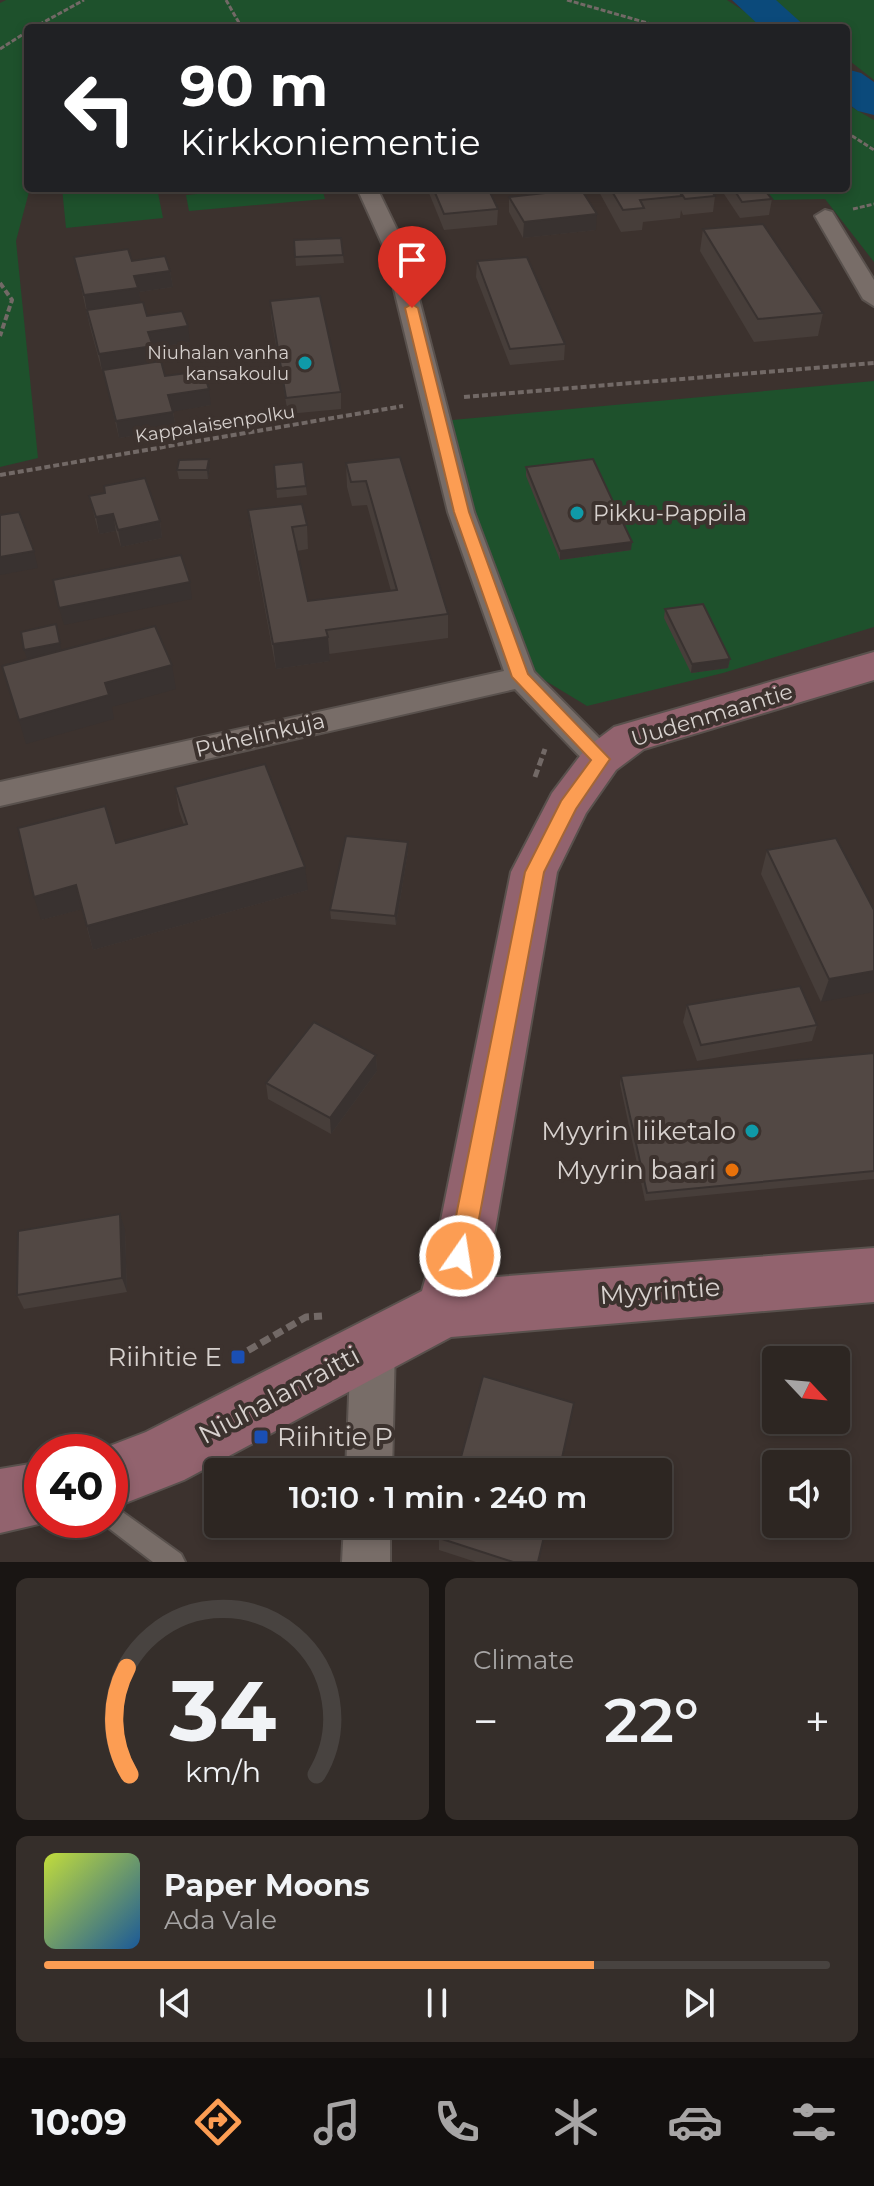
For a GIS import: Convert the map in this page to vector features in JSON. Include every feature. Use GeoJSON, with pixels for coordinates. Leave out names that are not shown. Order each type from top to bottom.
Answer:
{"type":"FeatureCollection","features":[{"type":"Feature","properties":{"kind":"street"},"geometry":{"type":"LineString","coordinates":[[369,192],[395,248],[461,512],[521,677],[601,759]]}},
{"type":"Feature","properties":{"kind":"street"},"geometry":{"type":"LineString","coordinates":[[825,216],[874,299]]}},
{"type":"Feature","properties":{"kind":"street","name":"Uudenmaantie"},"geometry":{"type":"LineString","coordinates":[[446,1309],[467,1230],[534,872],[568,805],[601,759],[629,738],[874,666]]}},
{"type":"Feature","properties":{"kind":"street","name":"Puhelinkuja"},"geometry":{"type":"LineString","coordinates":[[0,794],[521,677]]}},
{"type":"Feature","properties":{"kind":"street","name":"Myyrintie"},"geometry":{"type":"LineString","coordinates":[[446,1309],[874,1275]]}},
{"type":"Feature","properties":{"kind":"street","name":"Niuhalanraitti"},"geometry":{"type":"LineString","coordinates":[[128,1470],[162,1458],[446,1309]]}},
{"type":"Feature","properties":{"kind":"street"},"geometry":{"type":"LineString","coordinates":[[369,1458],[373,1345]]}},
{"type":"Feature","properties":{"kind":"street"},"geometry":{"type":"LineString","coordinates":[[0,1501],[24,1497]]}},
{"type":"Feature","properties":{"kind":"street"},"geometry":{"type":"LineString","coordinates":[[366,1562],[367,1538]]}},
{"type":"Feature","properties":{"kind":"lane"},"geometry":{"type":"LineString","coordinates":[[128,1528],[173,1562]]}},
{"type":"Feature","properties":{"kind":"path"},"geometry":{"type":"LineString","coordinates":[[39,24],[84,0]]}},
{"type":"Feature","properties":{"kind":"path"},"geometry":{"type":"LineString","coordinates":[[226,0],[240,24]]}},
{"type":"Feature","properties":{"kind":"path"},"geometry":{"type":"LineString","coordinates":[[567,0],[651,24]]}},
{"type":"Feature","properties":{"kind":"path"},"geometry":{"type":"LineString","coordinates":[[0,49],[24,33]]}},
{"type":"Feature","properties":{"kind":"path"},"geometry":{"type":"LineString","coordinates":[[850,135],[874,150]]}},
{"type":"Feature","properties":{"kind":"path"},"geometry":{"type":"LineString","coordinates":[[0,283],[12,300],[0,336]]}},
{"type":"Feature","properties":{"kind":"path","name":"Kappalaisenpolku"},"geometry":{"type":"LineString","coordinates":[[0,475],[435,400],[874,363]]}},
{"type":"Feature","properties":{"kind":"green space"},"geometry":{"type":"Polygon","coordinates":[[[6,0],[727,0],[764,24],[24,24],[24,192],[29,192],[16,241],[38,458],[0,467],[0,3],[6,0]]]}},
{"type":"Feature","properties":{"kind":"green space"},"geometry":{"type":"Polygon","coordinates":[[[772,0],[874,0],[874,80],[850,61],[850,24],[803,24],[772,0]]]}},
{"type":"Feature","properties":{"kind":"green space"},"geometry":{"type":"Polygon","coordinates":[[[850,106],[874,120],[874,262],[825,199],[768,200],[761,192],[850,192],[850,106]]]}},
{"type":"Feature","properties":{"kind":"green space"},"geometry":{"type":"Polygon","coordinates":[[[62,192],[158,192],[163,218],[66,228],[62,192]]]}},
{"type":"Feature","properties":{"kind":"green space"},"geometry":{"type":"Polygon","coordinates":[[[323,192],[325,199],[189,211],[186,195],[323,192]]]}},
{"type":"Feature","properties":{"kind":"green space"},"geometry":{"type":"Polygon","coordinates":[[[874,381],[874,627],[723,673],[587,706],[531,672],[505,590],[470,509],[452,420],[874,381]]]}},
{"type":"Feature","properties":{"kind":"building"},"geometry":{"type":"Polygon","coordinates":[[[435,192],[490,192],[498,209],[444,214],[435,192]]]}},
{"type":"Feature","properties":{"kind":"building"},"geometry":{"type":"Polygon","coordinates":[[[583,192],[597,214],[524,222],[509,197],[583,192]]]}},
{"type":"Feature","properties":{"kind":"building"},"geometry":{"type":"Polygon","coordinates":[[[612,192],[680,192],[682,196],[640,200],[644,208],[623,210],[612,192]]]}},
{"type":"Feature","properties":{"kind":"building"},"geometry":{"type":"Polygon","coordinates":[[[681,192],[712,192],[715,196],[685,199],[681,192]]]}},
{"type":"Feature","properties":{"kind":"building"},"geometry":{"type":"Polygon","coordinates":[[[736,192],[766,192],[772,199],[742,202],[736,192]]]}},
{"type":"Feature","properties":{"kind":"building"},"geometry":{"type":"Polygon","coordinates":[[[763,224],[823,313],[758,319],[703,229],[763,224]]]}},
{"type":"Feature","properties":{"kind":"building"},"geometry":{"type":"Polygon","coordinates":[[[341,238],[343,255],[295,257],[294,240],[341,238]]]}},
{"type":"Feature","properties":{"kind":"building"},"geometry":{"type":"Polygon","coordinates":[[[128,249],[132,261],[165,256],[170,271],[134,276],[138,288],[84,295],[74,257],[128,249]]]}},
{"type":"Feature","properties":{"kind":"building"},"geometry":{"type":"Polygon","coordinates":[[[527,257],[565,344],[510,349],[477,261],[527,257]]]}},
{"type":"Feature","properties":{"kind":"building","name":"Niuhalan vanha kansakoulu"},"geometry":{"type":"Polygon","coordinates":[[[320,296],[341,392],[286,398],[270,301],[320,296]]]}},
{"type":"Feature","properties":{"kind":"building"},"geometry":{"type":"Polygon","coordinates":[[[143,302],[147,316],[182,311],[188,326],[148,332],[153,346],[99,354],[87,310],[143,302]]]}},
{"type":"Feature","properties":{"kind":"building"},"geometry":{"type":"Polygon","coordinates":[[[161,361],[165,376],[203,371],[209,389],[168,395],[173,412],[116,421],[103,370],[161,361]]]}},
{"type":"Feature","properties":{"kind":"building"},"geometry":{"type":"Polygon","coordinates":[[[400,457],[448,614],[326,630],[328,637],[273,644],[248,510],[302,504],[307,525],[292,527],[308,601],[397,590],[366,481],[351,482],[346,463],[400,457]]]}},
{"type":"Feature","properties":{"kind":"building"},"geometry":{"type":"Polygon","coordinates":[[[209,459],[207,470],[177,470],[179,460],[209,459]]]}},
{"type":"Feature","properties":{"kind":"building","name":"Pikku-Pappila"},"geometry":{"type":"Polygon","coordinates":[[[593,459],[632,542],[560,551],[526,467],[593,459]]]}},
{"type":"Feature","properties":{"kind":"building"},"geometry":{"type":"Polygon","coordinates":[[[303,462],[306,486],[276,489],[274,465],[303,462]]]}},
{"type":"Feature","properties":{"kind":"building"},"geometry":{"type":"Polygon","coordinates":[[[145,478],[160,521],[118,530],[113,514],[96,517],[89,496],[105,493],[104,486],[145,478]]]}},
{"type":"Feature","properties":{"kind":"building"},"geometry":{"type":"Polygon","coordinates":[[[19,512],[34,551],[0,557],[0,515],[19,512]]]}},
{"type":"Feature","properties":{"kind":"building"},"geometry":{"type":"Polygon","coordinates":[[[181,555],[190,582],[59,608],[53,580],[181,555]]]}},
{"type":"Feature","properties":{"kind":"building"},"geometry":{"type":"Polygon","coordinates":[[[703,604],[730,659],[692,664],[665,609],[703,604]]]}},
{"type":"Feature","properties":{"kind":"building"},"geometry":{"type":"Polygon","coordinates":[[[56,624],[60,643],[24,650],[21,632],[56,624]]]}},
{"type":"Feature","properties":{"kind":"building"},"geometry":{"type":"Polygon","coordinates":[[[155,626],[172,665],[105,683],[109,695],[19,720],[2,666],[155,626]]]}},
{"type":"Feature","properties":{"kind":"building"},"geometry":{"type":"Polygon","coordinates":[[[265,764],[305,867],[87,926],[76,885],[34,897],[18,828],[105,806],[116,843],[187,824],[175,787],[265,764]]]}},
{"type":"Feature","properties":{"kind":"building"},"geometry":{"type":"Polygon","coordinates":[[[346,836],[408,842],[395,916],[330,910],[346,836]]]}},
{"type":"Feature","properties":{"kind":"building"},"geometry":{"type":"Polygon","coordinates":[[[836,838],[874,910],[874,971],[829,979],[767,850],[836,838]]]}},
{"type":"Feature","properties":{"kind":"building"},"geometry":{"type":"Polygon","coordinates":[[[800,986],[817,1025],[701,1045],[687,1005],[800,986]]]}},
{"type":"Feature","properties":{"kind":"building"},"geometry":{"type":"Polygon","coordinates":[[[314,1022],[376,1055],[330,1118],[266,1083],[314,1022]]]}},
{"type":"Feature","properties":{"kind":"building","name":"Myyrin liiketalo"},"geometry":{"type":"Polygon","coordinates":[[[874,1053],[874,1171],[647,1193],[621,1076],[874,1053]]]}},
{"type":"Feature","properties":{"kind":"building"},"geometry":{"type":"Polygon","coordinates":[[[120,1214],[122,1278],[17,1295],[18,1231],[120,1214]]]}},
{"type":"Feature","properties":{"kind":"building"},"geometry":{"type":"Polygon","coordinates":[[[483,1376],[574,1403],[562,1458],[461,1458],[483,1376]]]}},
{"type":"Feature","properties":{"kind":"building"},"geometry":{"type":"Polygon","coordinates":[[[439,1538],[544,1538],[538,1562],[513,1562],[439,1538]]]}},
{"type":"Feature","properties":{"kind":"waterway"},"geometry":{"type":"LineString","coordinates":[[752,0],[782,24]]}},
{"type":"Feature","properties":{"kind":"waterway"},"geometry":{"type":"LineString","coordinates":[[850,85],[874,102]]}},
{"type":"Feature","properties":{"kind":"place","name":"Niuhalan vanha kansakoulu"},"geometry":{"type":"Point","coordinates":[305,363]}},
{"type":"Feature","properties":{"kind":"place","name":"Pikku-Pappila"},"geometry":{"type":"Point","coordinates":[577,513]}},
{"type":"Feature","properties":{"kind":"place","name":"Myyrin liiketalo"},"geometry":{"type":"Point","coordinates":[752,1131]}},
{"type":"Feature","properties":{"kind":"place","name":"Myyrin baari"},"geometry":{"type":"Point","coordinates":[732,1170]}},
{"type":"Feature","properties":{"kind":"place","name":"Riihitie E"},"geometry":{"type":"Point","coordinates":[238,1357]}},
{"type":"Feature","properties":{"kind":"place","name":"Riihitie P"},"geometry":{"type":"Point","coordinates":[261,1437]}},
{"type":"Feature","properties":{"kind":"route"},"geometry":{"type":"LineString","coordinates":[[412,308],[461,512],[521,677],[601,759],[568,805],[534,872],[460,1256]]}}]}
